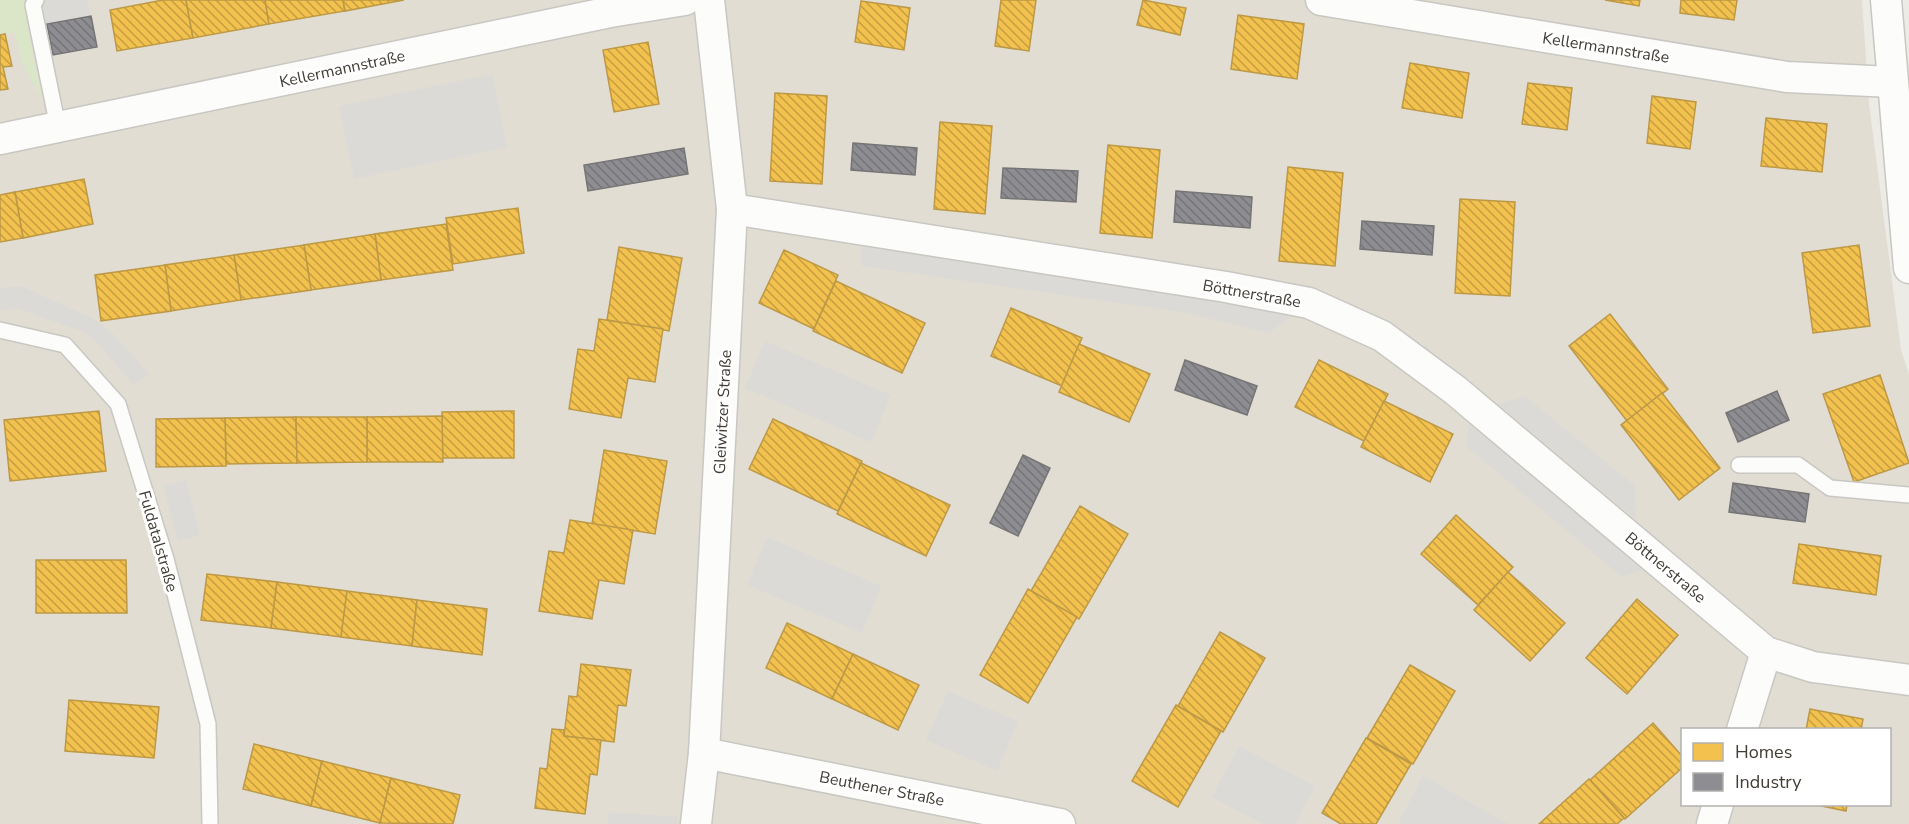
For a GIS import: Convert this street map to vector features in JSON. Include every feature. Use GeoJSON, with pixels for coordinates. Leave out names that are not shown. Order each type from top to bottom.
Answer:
{"type":"FeatureCollection","features":[{"type":"Feature","properties":{"kind":"street","name":"Kellermannstraße"},"geometry":{"type":"LineString","coordinates":[[0,139],[609,6],[685,0]]}},
{"type":"Feature","properties":{"kind":"street","name":"Gleiwitzer Straße"},"geometry":{"type":"LineString","coordinates":[[696,824],[704,753],[732,209],[709,0]]}},
{"type":"Feature","properties":{"kind":"street","name":"Kellermannstraße"},"geometry":{"type":"LineString","coordinates":[[1321,0],[1787,76],[1892,82]]}},
{"type":"Feature","properties":{"kind":"street"},"geometry":{"type":"LineString","coordinates":[[1886,0],[1909,268]]}},
{"type":"Feature","properties":{"kind":"street","name":"Böttnerstraße"},"geometry":{"type":"LineString","coordinates":[[732,209],[1215,285],[1309,303],[1382,336],[1455,390],[1767,652],[1813,667],[1909,680]]}},
{"type":"Feature","properties":{"kind":"street"},"geometry":{"type":"LineString","coordinates":[[1742,728],[1767,652]]}},
{"type":"Feature","properties":{"kind":"street","name":"Beuthener Straße"},"geometry":{"type":"LineString","coordinates":[[704,753],[1060,824]]}},
{"type":"Feature","properties":{"kind":"street"},"geometry":{"type":"LineString","coordinates":[[1712,824],[1717,806]]}},
{"type":"Feature","properties":{"kind":"lane"},"geometry":{"type":"LineString","coordinates":[[36,0],[33,5],[58,127]]}},
{"type":"Feature","properties":{"kind":"lane","name":"Fuldatalstraße"},"geometry":{"type":"LineString","coordinates":[[0,330],[65,345],[118,404],[166,559],[208,724],[210,824]]}},
{"type":"Feature","properties":{"kind":"lane"},"geometry":{"type":"LineString","coordinates":[[1739,465],[1798,465],[1830,488],[1909,495]]}},
{"type":"Feature","properties":{"kind":"shaded area"},"geometry":{"type":"Polygon","coordinates":[[[0,0],[1862,0],[1869,104],[1901,350],[1909,374],[1909,824],[0,824],[0,0]]]}},
{"type":"Feature","properties":{"kind":"shaded area"},"geometry":{"type":"Polygon","coordinates":[[[27,0],[87,0],[91,16],[32,28],[27,0]]]}},
{"type":"Feature","properties":{"kind":"shaded area"},"geometry":{"type":"Polygon","coordinates":[[[492,74],[507,147],[354,179],[339,106],[492,74]]]}},
{"type":"Feature","properties":{"kind":"shaded area"},"geometry":{"type":"Polygon","coordinates":[[[861,245],[1187,290],[1293,315],[1269,333],[1182,312],[862,266],[861,245]]]}},
{"type":"Feature","properties":{"kind":"shaded area"},"geometry":{"type":"Polygon","coordinates":[[[21,286],[96,320],[114,335],[149,374],[133,385],[98,343],[84,332],[16,308],[0,311],[0,288],[21,286]]]}},
{"type":"Feature","properties":{"kind":"shaded area"},"geometry":{"type":"Polygon","coordinates":[[[765,341],[891,395],[871,442],[745,388],[765,341]]]}},
{"type":"Feature","properties":{"kind":"shaded area"},"geometry":{"type":"Polygon","coordinates":[[[1525,396],[1635,486],[1636,519],[1498,404],[1525,396]]]}},
{"type":"Feature","properties":{"kind":"shaded area"},"geometry":{"type":"Polygon","coordinates":[[[1469,424],[1645,569],[1622,577],[1466,446],[1469,424]]]}},
{"type":"Feature","properties":{"kind":"shaded area"},"geometry":{"type":"Polygon","coordinates":[[[186,480],[200,535],[178,541],[164,486],[186,480]]]}},
{"type":"Feature","properties":{"kind":"shaded area"},"geometry":{"type":"Polygon","coordinates":[[[767,537],[881,586],[862,633],[747,585],[767,537]]]}},
{"type":"Feature","properties":{"kind":"shaded area"},"geometry":{"type":"Polygon","coordinates":[[[948,691],[1018,721],[997,771],[926,740],[948,691]]]}},
{"type":"Feature","properties":{"kind":"shaded area"},"geometry":{"type":"Polygon","coordinates":[[[1239,746],[1315,786],[1295,824],[1263,824],[1212,797],[1239,746]]]}},
{"type":"Feature","properties":{"kind":"shaded area"},"geometry":{"type":"Polygon","coordinates":[[[1423,776],[1508,824],[1398,824],[1423,776]]]}},
{"type":"Feature","properties":{"kind":"shaded area"},"geometry":{"type":"Polygon","coordinates":[[[609,812],[678,817],[677,824],[607,824],[609,812]]]}},
{"type":"Feature","properties":{"kind":"green space"},"geometry":{"type":"Polygon","coordinates":[[[0,0],[27,0],[32,28],[28,29],[42,97],[21,61],[14,32],[0,35],[0,0]]]}},
{"type":"Feature","properties":{"kind":"building: Homes"},"geometry":{"type":"Polygon","coordinates":[[[163,0],[186,0],[193,38],[117,51],[110,10],[163,0]]]}},
{"type":"Feature","properties":{"kind":"building: Homes"},"geometry":{"type":"Polygon","coordinates":[[[186,0],[265,0],[269,24],[193,38],[186,0]]]}},
{"type":"Feature","properties":{"kind":"building: Homes"},"geometry":{"type":"Polygon","coordinates":[[[265,0],[343,0],[345,11],[269,24],[265,0]]]}},
{"type":"Feature","properties":{"kind":"building: Homes"},"geometry":{"type":"Polygon","coordinates":[[[343,0],[404,0],[345,11],[343,0]]]}},
{"type":"Feature","properties":{"kind":"building: Homes"},"geometry":{"type":"Polygon","coordinates":[[[1001,0],[1036,0],[1029,51],[995,46],[1001,0]]]}},
{"type":"Feature","properties":{"kind":"building: Homes"},"geometry":{"type":"Polygon","coordinates":[[[1143,0],[1186,8],[1180,35],[1137,25],[1143,0]]]}},
{"type":"Feature","properties":{"kind":"building: Homes"},"geometry":{"type":"Polygon","coordinates":[[[1605,0],[1640,0],[1639,6],[1605,0]]]}},
{"type":"Feature","properties":{"kind":"building: Homes"},"geometry":{"type":"Polygon","coordinates":[[[1681,0],[1737,0],[1734,20],[1680,13],[1681,0]]]}},
{"type":"Feature","properties":{"kind":"building: Homes"},"geometry":{"type":"Polygon","coordinates":[[[861,1],[910,8],[904,50],[855,42],[861,1]]]}},
{"type":"Feature","properties":{"kind":"building: Homes"},"geometry":{"type":"Polygon","coordinates":[[[1238,15],[1304,24],[1297,79],[1231,69],[1238,15]]]}},
{"type":"Feature","properties":{"kind":"building: Homes"},"geometry":{"type":"Polygon","coordinates":[[[5,34],[12,66],[3,67],[8,89],[0,90],[0,35],[5,34]]]}},
{"type":"Feature","properties":{"kind":"building: Homes"},"geometry":{"type":"Polygon","coordinates":[[[648,42],[659,104],[614,112],[603,50],[648,42]]]}},
{"type":"Feature","properties":{"kind":"building: Homes"},"geometry":{"type":"Polygon","coordinates":[[[1410,63],[1469,73],[1462,118],[1402,108],[1410,63]]]}},
{"type":"Feature","properties":{"kind":"building: Homes"},"geometry":{"type":"Polygon","coordinates":[[[1528,83],[1572,88],[1567,130],[1522,124],[1528,83]]]}},
{"type":"Feature","properties":{"kind":"building: Homes"},"geometry":{"type":"Polygon","coordinates":[[[775,93],[827,96],[822,184],[770,181],[775,93]]]}},
{"type":"Feature","properties":{"kind":"building: Homes"},"geometry":{"type":"Polygon","coordinates":[[[1652,96],[1696,102],[1690,149],[1647,143],[1652,96]]]}},
{"type":"Feature","properties":{"kind":"building: Homes"},"geometry":{"type":"Polygon","coordinates":[[[1766,118],[1827,124],[1822,172],[1761,166],[1766,118]]]}},
{"type":"Feature","properties":{"kind":"building: Homes"},"geometry":{"type":"Polygon","coordinates":[[[940,122],[992,126],[985,214],[934,209],[940,122]]]}},
{"type":"Feature","properties":{"kind":"building: Homes"},"geometry":{"type":"Polygon","coordinates":[[[1108,145],[1160,150],[1152,238],[1100,233],[1108,145]]]}},
{"type":"Feature","properties":{"kind":"building: Homes"},"geometry":{"type":"Polygon","coordinates":[[[1288,167],[1343,173],[1335,266],[1279,261],[1288,167]]]}},
{"type":"Feature","properties":{"kind":"building: Homes"},"geometry":{"type":"Polygon","coordinates":[[[84,179],[93,224],[23,238],[15,192],[84,179]]]}},
{"type":"Feature","properties":{"kind":"building: Homes"},"geometry":{"type":"Polygon","coordinates":[[[15,192],[23,238],[0,242],[0,195],[15,192]]]}},
{"type":"Feature","properties":{"kind":"building: Homes"},"geometry":{"type":"Polygon","coordinates":[[[1460,199],[1515,202],[1510,296],[1455,293],[1460,199]]]}},
{"type":"Feature","properties":{"kind":"building: Homes"},"geometry":{"type":"Polygon","coordinates":[[[518,208],[524,253],[453,264],[446,218],[518,208]]]}},
{"type":"Feature","properties":{"kind":"building: Homes"},"geometry":{"type":"Polygon","coordinates":[[[446,224],[453,270],[381,280],[375,234],[446,224]]]}},
{"type":"Feature","properties":{"kind":"building: Homes"},"geometry":{"type":"Polygon","coordinates":[[[375,234],[381,280],[311,290],[304,245],[375,234]]]}},
{"type":"Feature","properties":{"kind":"building: Homes"},"geometry":{"type":"Polygon","coordinates":[[[304,245],[311,290],[241,300],[234,255],[304,245]]]}},
{"type":"Feature","properties":{"kind":"building: Homes"},"geometry":{"type":"Polygon","coordinates":[[[1859,245],[1870,326],[1813,333],[1802,253],[1859,245]]]}},
{"type":"Feature","properties":{"kind":"building: Homes"},"geometry":{"type":"Polygon","coordinates":[[[619,247],[682,258],[669,331],[607,320],[619,247]]]}},
{"type":"Feature","properties":{"kind":"building: Homes"},"geometry":{"type":"Polygon","coordinates":[[[784,250],[838,275],[814,329],[759,303],[784,250]]]}},
{"type":"Feature","properties":{"kind":"building: Homes"},"geometry":{"type":"Polygon","coordinates":[[[234,255],[241,300],[171,311],[165,265],[234,255]]]}},
{"type":"Feature","properties":{"kind":"building: Homes"},"geometry":{"type":"Polygon","coordinates":[[[165,265],[171,311],[101,321],[95,275],[165,265]]]}},
{"type":"Feature","properties":{"kind":"building: Homes"},"geometry":{"type":"Polygon","coordinates":[[[836,281],[925,323],[902,373],[813,331],[836,281]]]}},
{"type":"Feature","properties":{"kind":"building: Homes"},"geometry":{"type":"Polygon","coordinates":[[[1011,308],[1082,338],[1062,386],[991,356],[1011,308]]]}},
{"type":"Feature","properties":{"kind":"building: Homes"},"geometry":{"type":"Polygon","coordinates":[[[1610,314],[1668,389],[1627,421],[1569,346],[1610,314]]]}},
{"type":"Feature","properties":{"kind":"building: Homes"},"geometry":{"type":"Polygon","coordinates":[[[599,319],[663,329],[655,382],[628,378],[621,418],[569,409],[578,349],[594,351],[599,319]]]}},
{"type":"Feature","properties":{"kind":"building: Homes"},"geometry":{"type":"Polygon","coordinates":[[[1079,344],[1150,374],[1129,422],[1059,392],[1079,344]]]}},
{"type":"Feature","properties":{"kind":"building: Homes"},"geometry":{"type":"Polygon","coordinates":[[[1319,360],[1388,394],[1364,441],[1295,407],[1319,360]]]}},
{"type":"Feature","properties":{"kind":"building: Homes"},"geometry":{"type":"Polygon","coordinates":[[[1880,375],[1909,463],[1854,482],[1823,394],[1880,375]]]}},
{"type":"Feature","properties":{"kind":"building: Homes"},"geometry":{"type":"Polygon","coordinates":[[[1662,393],[1720,468],[1679,500],[1621,425],[1662,393]]]}},
{"type":"Feature","properties":{"kind":"building: Homes"},"geometry":{"type":"Polygon","coordinates":[[[1384,401],[1453,434],[1430,482],[1361,447],[1384,401]]]}},
{"type":"Feature","properties":{"kind":"building: Homes"},"geometry":{"type":"Polygon","coordinates":[[[99,411],[106,471],[10,481],[4,420],[99,411]]]}},
{"type":"Feature","properties":{"kind":"building: Homes"},"geometry":{"type":"Polygon","coordinates":[[[514,411],[514,458],[442,458],[442,412],[514,411]]]}},
{"type":"Feature","properties":{"kind":"building: Homes"},"geometry":{"type":"Polygon","coordinates":[[[442,416],[443,462],[367,462],[367,417],[442,416]]]}},
{"type":"Feature","properties":{"kind":"building: Homes"},"geometry":{"type":"Polygon","coordinates":[[[296,417],[297,463],[226,464],[225,418],[296,417]]]}},
{"type":"Feature","properties":{"kind":"building: Homes"},"geometry":{"type":"Polygon","coordinates":[[[296,417],[367,417],[367,462],[297,463],[296,417]]]}},
{"type":"Feature","properties":{"kind":"building: Homes"},"geometry":{"type":"Polygon","coordinates":[[[225,418],[226,466],[156,467],[156,419],[225,418]]]}},
{"type":"Feature","properties":{"kind":"building: Homes"},"geometry":{"type":"Polygon","coordinates":[[[773,419],[862,461],[838,511],[749,469],[773,419]]]}},
{"type":"Feature","properties":{"kind":"building: Homes"},"geometry":{"type":"Polygon","coordinates":[[[604,450],[667,461],[655,534],[592,524],[604,450]]]}},
{"type":"Feature","properties":{"kind":"building: Homes"},"geometry":{"type":"Polygon","coordinates":[[[861,463],[950,505],[926,556],[837,514],[861,463]]]}},
{"type":"Feature","properties":{"kind":"building: Homes"},"geometry":{"type":"Polygon","coordinates":[[[1080,506],[1128,534],[1079,619],[1031,591],[1080,506]]]}},
{"type":"Feature","properties":{"kind":"building: Homes"},"geometry":{"type":"Polygon","coordinates":[[[1456,515],[1513,567],[1478,605],[1421,554],[1456,515]]]}},
{"type":"Feature","properties":{"kind":"building: Homes"},"geometry":{"type":"Polygon","coordinates":[[[570,520],[633,530],[624,584],[599,580],[592,619],[539,611],[549,551],[564,553],[570,520]]]}},
{"type":"Feature","properties":{"kind":"building: Homes"},"geometry":{"type":"Polygon","coordinates":[[[1799,544],[1881,556],[1876,595],[1793,583],[1799,544]]]}},
{"type":"Feature","properties":{"kind":"building: Homes"},"geometry":{"type":"Polygon","coordinates":[[[36,560],[126,560],[127,613],[36,613],[36,560]]]}},
{"type":"Feature","properties":{"kind":"building: Homes"},"geometry":{"type":"Polygon","coordinates":[[[1508,572],[1565,623],[1530,661],[1474,610],[1508,572]]]}},
{"type":"Feature","properties":{"kind":"building: Homes"},"geometry":{"type":"Polygon","coordinates":[[[207,574],[277,582],[271,628],[201,620],[207,574]]]}},
{"type":"Feature","properties":{"kind":"building: Homes"},"geometry":{"type":"Polygon","coordinates":[[[277,582],[347,591],[341,637],[271,628],[277,582]]]}},
{"type":"Feature","properties":{"kind":"building: Homes"},"geometry":{"type":"Polygon","coordinates":[[[1028,589],[1077,617],[1028,703],[980,675],[1028,589]]]}},
{"type":"Feature","properties":{"kind":"building: Homes"},"geometry":{"type":"Polygon","coordinates":[[[347,591],[417,600],[412,646],[341,637],[347,591]]]}},
{"type":"Feature","properties":{"kind":"building: Homes"},"geometry":{"type":"Polygon","coordinates":[[[1637,599],[1678,635],[1627,694],[1586,658],[1637,599]]]}},
{"type":"Feature","properties":{"kind":"building: Homes"},"geometry":{"type":"Polygon","coordinates":[[[417,600],[487,609],[482,655],[412,646],[417,600]]]}},
{"type":"Feature","properties":{"kind":"building: Homes"},"geometry":{"type":"Polygon","coordinates":[[[787,623],[853,654],[832,699],[766,668],[787,623]]]}},
{"type":"Feature","properties":{"kind":"building: Homes"},"geometry":{"type":"Polygon","coordinates":[[[1220,632],[1265,658],[1223,732],[1178,706],[1220,632]]]}},
{"type":"Feature","properties":{"kind":"building: Homes"},"geometry":{"type":"Polygon","coordinates":[[[853,654],[919,685],[898,730],[832,699],[853,654]]]}},
{"type":"Feature","properties":{"kind":"building: Homes"},"geometry":{"type":"Polygon","coordinates":[[[581,664],[631,670],[626,706],[618,705],[614,742],[564,736],[569,696],[577,697],[581,664]]]}},
{"type":"Feature","properties":{"kind":"building: Homes"},"geometry":{"type":"Polygon","coordinates":[[[1410,665],[1455,691],[1413,764],[1367,738],[1410,665]]]}},
{"type":"Feature","properties":{"kind":"building: Homes"},"geometry":{"type":"Polygon","coordinates":[[[69,700],[159,707],[154,758],[65,751],[69,700]]]}},
{"type":"Feature","properties":{"kind":"building: Homes"},"geometry":{"type":"Polygon","coordinates":[[[1176,705],[1221,731],[1178,807],[1132,781],[1176,705]]]}},
{"type":"Feature","properties":{"kind":"building: Homes"},"geometry":{"type":"Polygon","coordinates":[[[1810,709],[1863,719],[1861,728],[1806,728],[1810,709]]]}},
{"type":"Feature","properties":{"kind":"building: Homes"},"geometry":{"type":"Polygon","coordinates":[[[1653,723],[1681,755],[1681,769],[1625,819],[1590,780],[1653,723]]]}},
{"type":"Feature","properties":{"kind":"building: Homes"},"geometry":{"type":"Polygon","coordinates":[[[552,729],[564,730],[564,736],[601,740],[597,775],[590,774],[585,814],[535,808],[540,768],[547,769],[552,729]]]}},
{"type":"Feature","properties":{"kind":"building: Homes"},"geometry":{"type":"Polygon","coordinates":[[[1366,738],[1411,764],[1376,824],[1341,824],[1322,813],[1366,738]]]}},
{"type":"Feature","properties":{"kind":"building: Homes"},"geometry":{"type":"Polygon","coordinates":[[[254,744],[322,761],[311,806],[243,789],[254,744]]]}},
{"type":"Feature","properties":{"kind":"building: Homes"},"geometry":{"type":"Polygon","coordinates":[[[322,761],[391,778],[380,823],[311,806],[322,761]]]}},
{"type":"Feature","properties":{"kind":"building: Homes"},"geometry":{"type":"Polygon","coordinates":[[[391,778],[460,795],[453,824],[380,823],[391,778]]]}},
{"type":"Feature","properties":{"kind":"building: Homes"},"geometry":{"type":"Polygon","coordinates":[[[1589,779],[1624,818],[1617,824],[1539,824],[1589,779]]]}},
{"type":"Feature","properties":{"kind":"building: Homes"},"geometry":{"type":"Polygon","coordinates":[[[1822,806],[1847,806],[1846,811],[1822,806]]]}},
{"type":"Feature","properties":{"kind":"building: Industry"},"geometry":{"type":"Polygon","coordinates":[[[91,16],[97,47],[53,55],[47,24],[91,16]]]}},
{"type":"Feature","properties":{"kind":"building: Industry"},"geometry":{"type":"Polygon","coordinates":[[[853,143],[917,148],[915,175],[851,170],[853,143]]]}},
{"type":"Feature","properties":{"kind":"building: Industry"},"geometry":{"type":"Polygon","coordinates":[[[684,148],[688,174],[588,191],[584,165],[684,148]]]}},
{"type":"Feature","properties":{"kind":"building: Industry"},"geometry":{"type":"Polygon","coordinates":[[[1003,168],[1078,171],[1076,202],[1001,198],[1003,168]]]}},
{"type":"Feature","properties":{"kind":"building: Industry"},"geometry":{"type":"Polygon","coordinates":[[[1176,191],[1252,197],[1250,228],[1174,222],[1176,191]]]}},
{"type":"Feature","properties":{"kind":"building: Industry"},"geometry":{"type":"Polygon","coordinates":[[[1362,221],[1434,226],[1432,255],[1360,249],[1362,221]]]}},
{"type":"Feature","properties":{"kind":"building: Industry"},"geometry":{"type":"Polygon","coordinates":[[[1185,360],[1257,386],[1247,415],[1175,390],[1185,360]]]}},
{"type":"Feature","properties":{"kind":"building: Industry"},"geometry":{"type":"Polygon","coordinates":[[[1777,391],[1789,420],[1738,442],[1726,413],[1777,391]]]}},
{"type":"Feature","properties":{"kind":"building: Industry"},"geometry":{"type":"Polygon","coordinates":[[[1023,455],[1050,468],[1018,536],[990,523],[1023,455]]]}},
{"type":"Feature","properties":{"kind":"building: Industry"},"geometry":{"type":"Polygon","coordinates":[[[1733,483],[1809,494],[1805,522],[1729,512],[1733,483]]]}}]}
